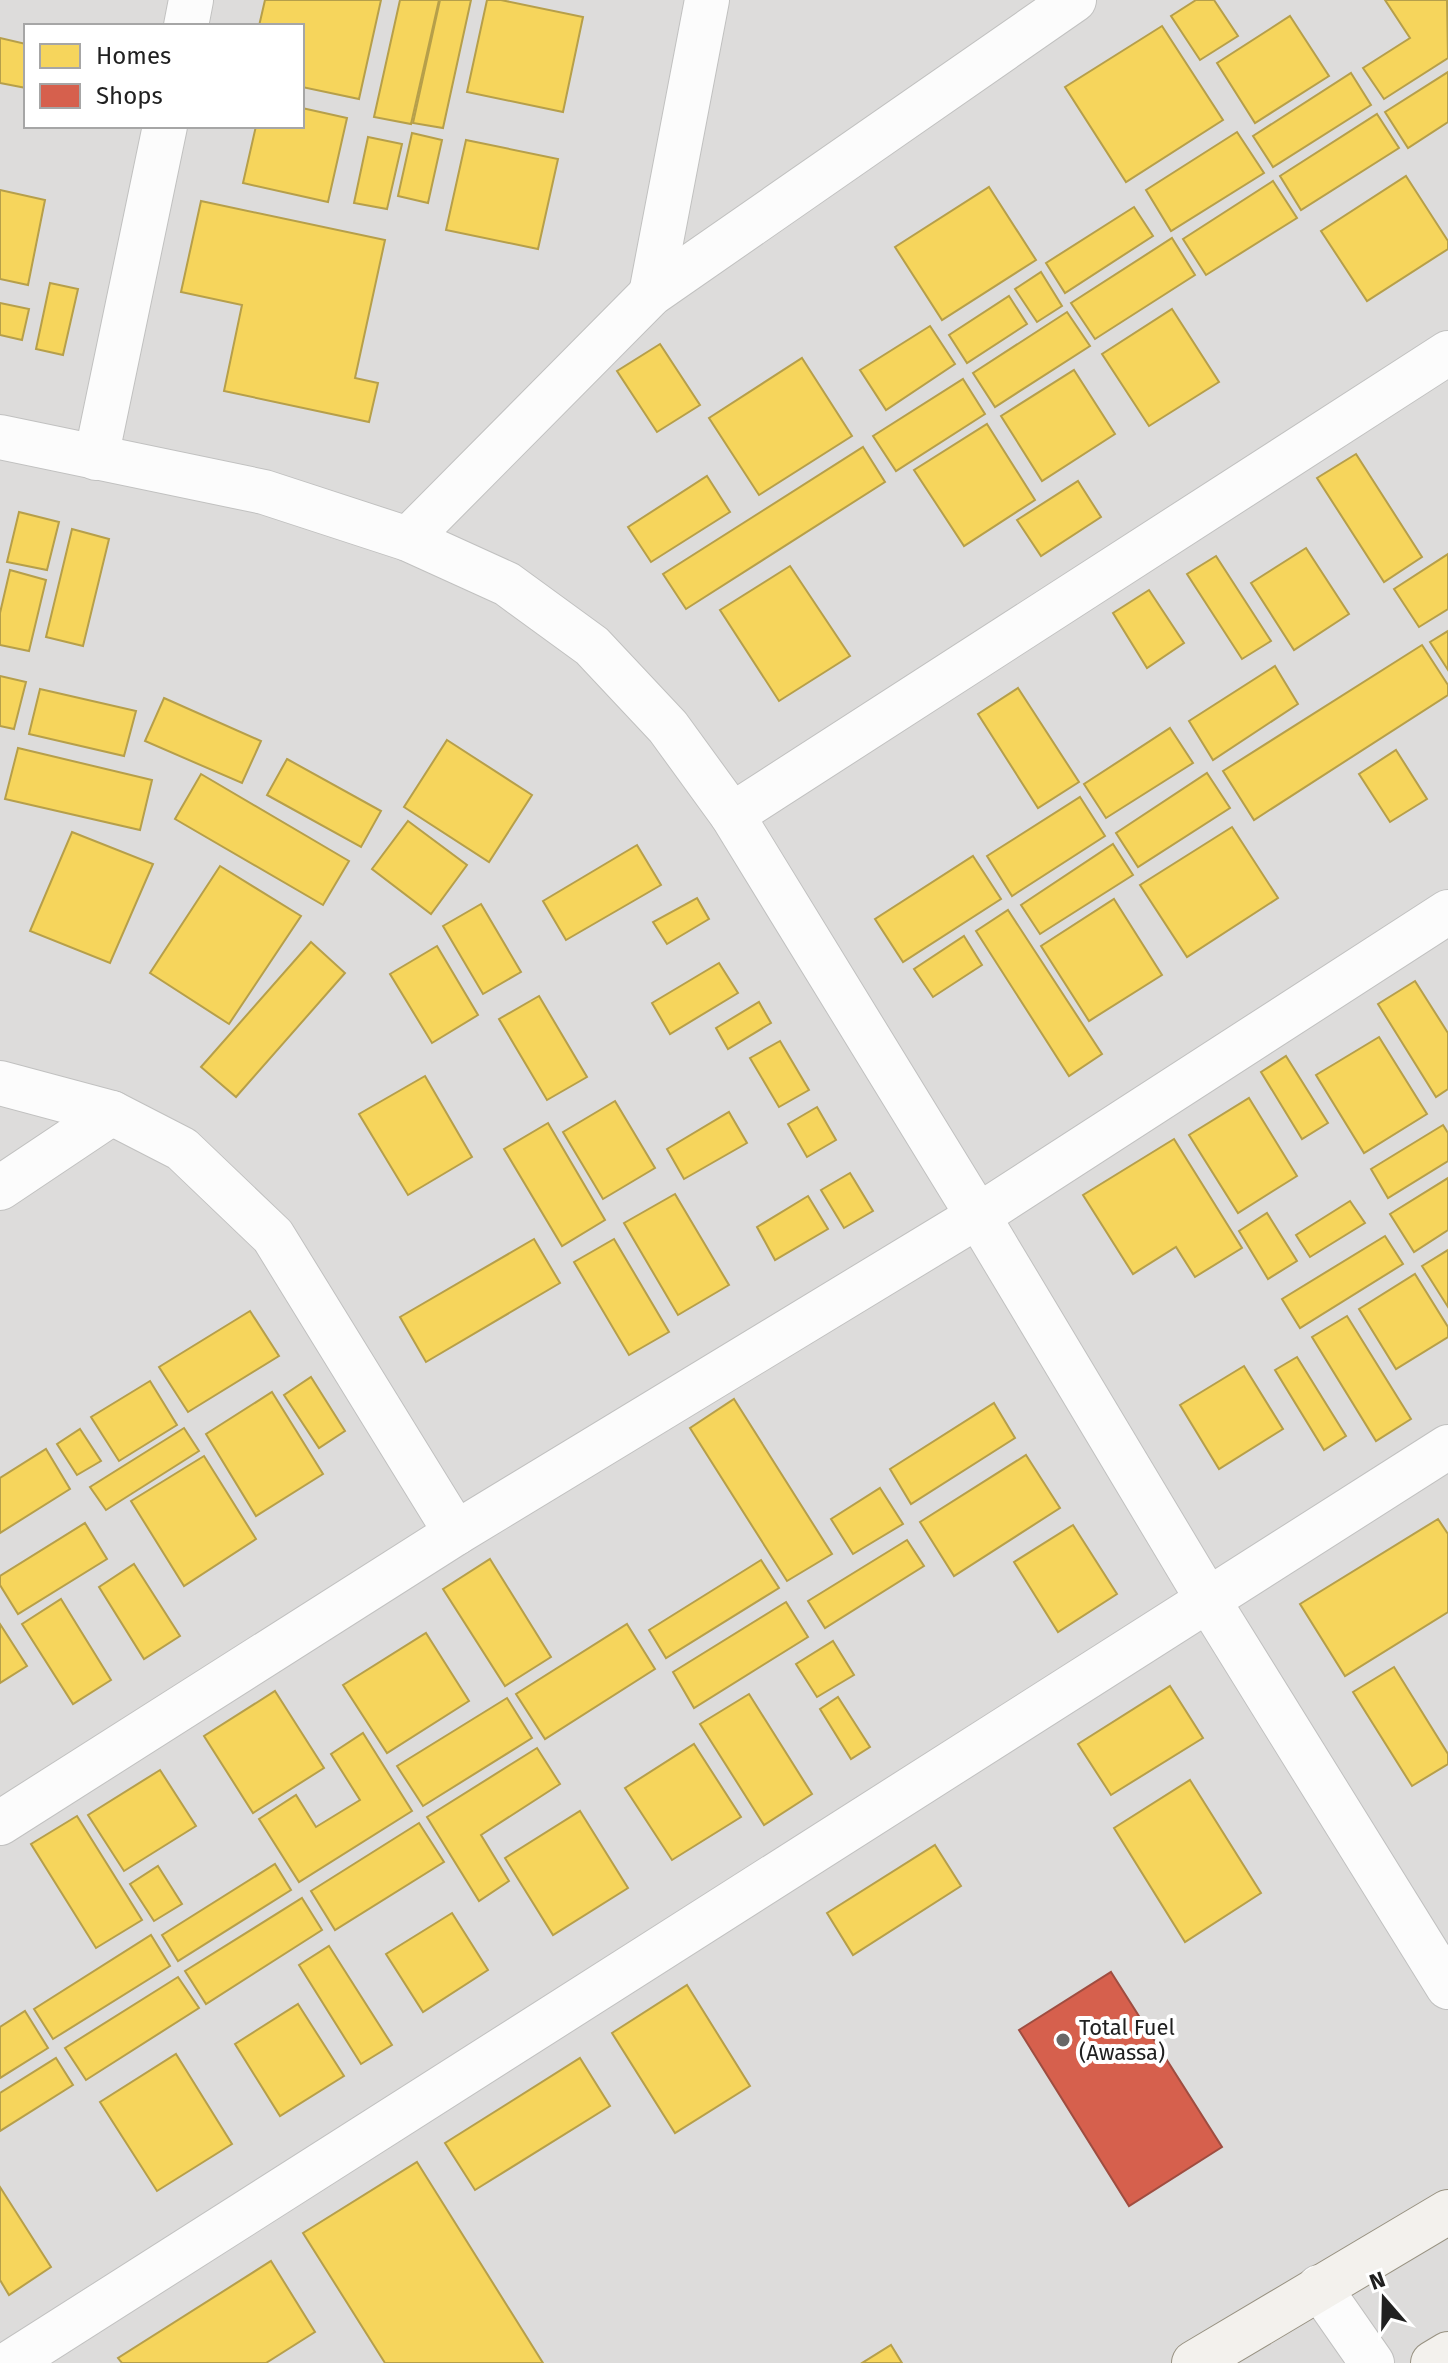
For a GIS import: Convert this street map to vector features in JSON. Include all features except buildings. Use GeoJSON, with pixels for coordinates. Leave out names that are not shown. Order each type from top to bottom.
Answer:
{"type":"FeatureCollection","features":[{"type":"Feature","properties":{"kind":"main road"},"geometry":{"type":"LineString","coordinates":[[1194,2363],[1448,2212]]}},
{"type":"Feature","properties":{"kind":"main road"},"geometry":{"type":"LineString","coordinates":[[1433,2363],[1448,2354]]}},
{"type":"Feature","properties":{"kind":"street"},"geometry":{"type":"LineString","coordinates":[[186,24],[191,0]]}},
{"type":"Feature","properties":{"kind":"street"},"geometry":{"type":"LineString","coordinates":[[651,294],[707,0]]}},
{"type":"Feature","properties":{"kind":"street"},"geometry":{"type":"LineString","coordinates":[[408,539],[651,294],[1074,0]]}},
{"type":"Feature","properties":{"kind":"street"},"geometry":{"type":"LineString","coordinates":[[96,458],[165,128]]}},
{"type":"Feature","properties":{"kind":"street"},"geometry":{"type":"LineString","coordinates":[[732,815],[1448,353]]}},
{"type":"Feature","properties":{"kind":"street"},"geometry":{"type":"LineString","coordinates":[[0,437],[264,492],[408,539],[507,584],[592,646],[668,727],[732,815],[978,1216],[1208,1600],[1448,1987]]}},
{"type":"Feature","properties":{"kind":"street"},"geometry":{"type":"LineString","coordinates":[[0,1823],[456,1533],[978,1216],[1448,912]]}},
{"type":"Feature","properties":{"kind":"street"},"geometry":{"type":"LineString","coordinates":[[0,1083],[112,1113],[182,1149],[273,1236],[456,1533]]}},
{"type":"Feature","properties":{"kind":"street"},"geometry":{"type":"LineString","coordinates":[[0,1188],[112,1113]]}},
{"type":"Feature","properties":{"kind":"street"},"geometry":{"type":"LineString","coordinates":[[10,2363],[1448,1447]]}},
{"type":"Feature","properties":{"kind":"street"},"geometry":{"type":"LineString","coordinates":[[1319,2287],[1372,2363]]}},
{"type":"Feature","properties":{"kind":"shaded area"},"geometry":{"type":"Polygon","coordinates":[[[0,0],[1448,0],[1448,2363],[0,2363],[0,0]]]}},
{"type":"Feature","properties":{"kind":"place","name":"Total Fuel (Awassa)"},"geometry":{"type":"Point","coordinates":[1063,2040]}}]}
